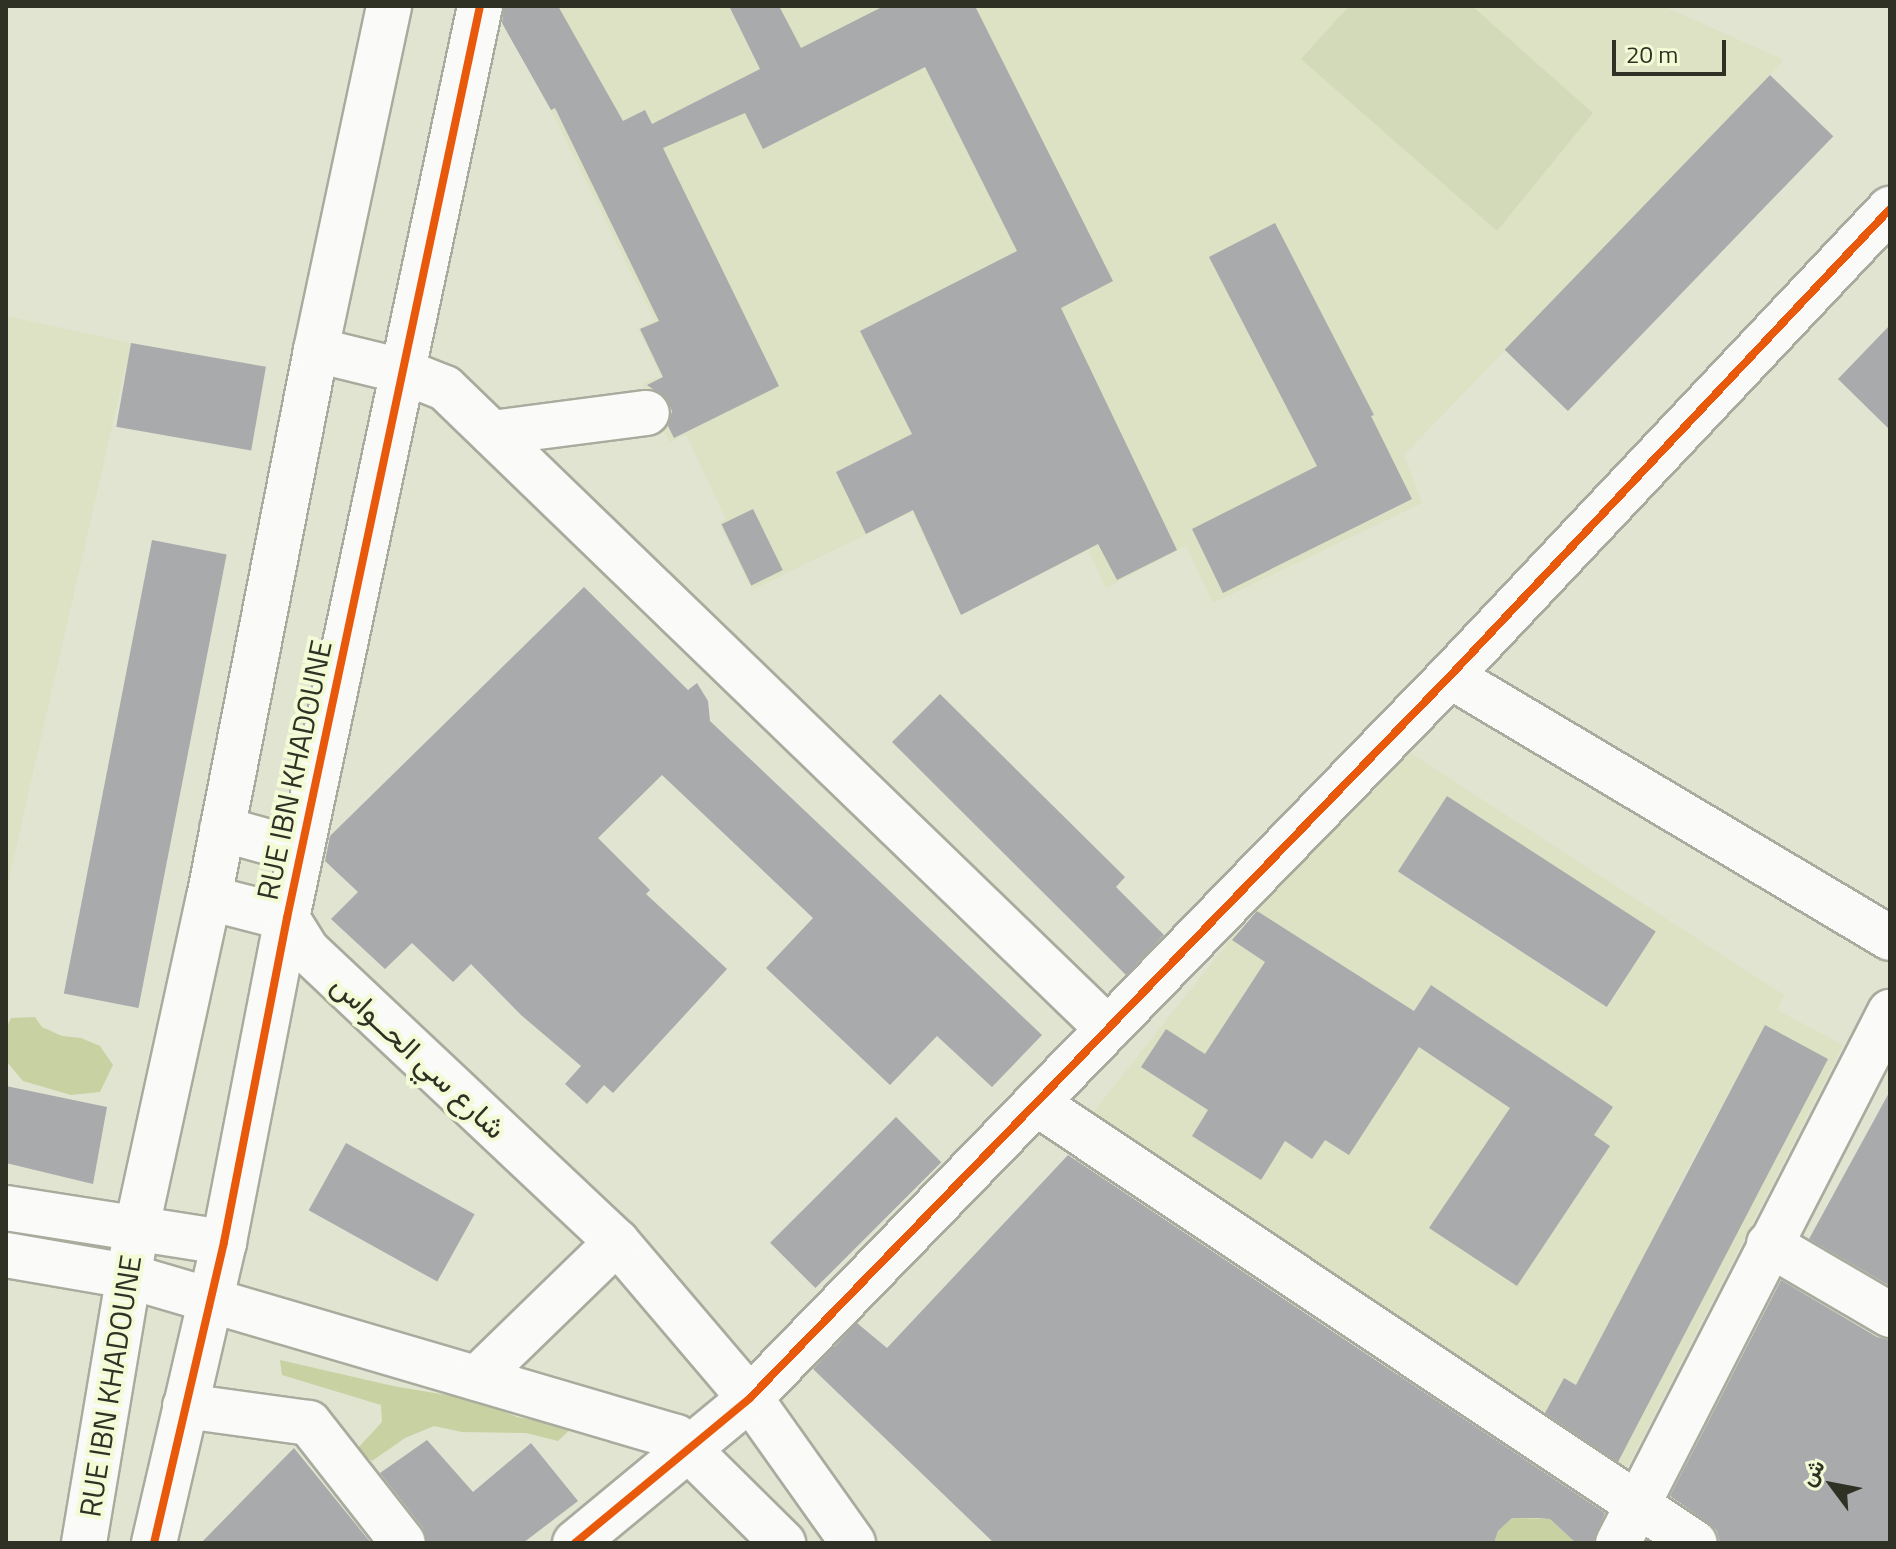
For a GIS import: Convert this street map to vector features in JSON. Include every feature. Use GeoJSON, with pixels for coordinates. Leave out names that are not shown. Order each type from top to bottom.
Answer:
{"type":"FeatureCollection","features":[{"type":"Feature","properties":{"kind":"street","name":"RUE IBN KHADOUNE"},"geometry":{"type":"LineString","coordinates":[[84,1543],[137,1227],[209,898],[316,350],[389,6]]}},
{"type":"Feature","properties":{"kind":"street","name":"RUE IBN KHADOUNE"},"geometry":{"type":"LineString","coordinates":[[154,1543],[208,1299],[224,1242],[287,918],[480,6]]}},
{"type":"Feature","properties":{"kind":"street"},"geometry":{"type":"LineString","coordinates":[[575,1543],[750,1398],[1450,676],[1890,209]]}},
{"type":"Feature","properties":{"kind":"street"},"geometry":{"type":"LineString","coordinates":[[316,350],[402,371],[445,388],[1108,1029]]}},
{"type":"Feature","properties":{"kind":"street"},"geometry":{"type":"LineString","coordinates":[[492,433],[647,413]]}},
{"type":"Feature","properties":{"kind":"street"},"geometry":{"type":"LineString","coordinates":[[1450,676],[1890,938]]}},
{"type":"Feature","properties":{"kind":"street"},"geometry":{"type":"LineString","coordinates":[[222,829],[301,851]]}},
{"type":"Feature","properties":{"kind":"street"},"geometry":{"type":"LineString","coordinates":[[209,898],[287,918]]}},
{"type":"Feature","properties":{"kind":"street","name":"شارع سي الحــواس"},"geometry":{"type":"LineString","coordinates":[[287,918],[308,951],[617,1242],[750,1398],[853,1543]]}},
{"type":"Feature","properties":{"kind":"street"},"geometry":{"type":"LineString","coordinates":[[1627,1525],[1890,1012]]}},
{"type":"Feature","properties":{"kind":"street"},"geometry":{"type":"LineString","coordinates":[[1036,1103],[1627,1525],[1695,1543]]}},
{"type":"Feature","properties":{"kind":"street"},"geometry":{"type":"LineString","coordinates":[[6,1208],[224,1242]]}},
{"type":"Feature","properties":{"kind":"street"},"geometry":{"type":"LineString","coordinates":[[477,1378],[617,1242]]}},
{"type":"Feature","properties":{"kind":"street"},"geometry":{"type":"LineString","coordinates":[[1769,1244],[1890,1315]]}},
{"type":"Feature","properties":{"kind":"street"},"geometry":{"type":"LineString","coordinates":[[6,1255],[128,1276],[676,1437],[783,1543]]}},
{"type":"Feature","properties":{"kind":"street"},"geometry":{"type":"LineString","coordinates":[[185,1406],[309,1423],[403,1543]]}},
{"type":"Feature","properties":{"kind":"shaded area"},"geometry":{"type":"Polygon","coordinates":[[[505,6],[1663,6],[1784,60],[1404,455],[1422,503],[1213,603],[1186,546],[1106,588],[1088,550],[961,615],[912,512],[752,590],[719,523],[726,519],[686,435],[669,442],[642,384],[661,376],[638,329],[655,321],[551,110],[496,11],[505,6]]]}},
{"type":"Feature","properties":{"kind":"shaded area"},"geometry":{"type":"Polygon","coordinates":[[[1349,6],[1472,6],[1593,113],[1497,231],[1301,59],[1349,6]]]}},
{"type":"Feature","properties":{"kind":"shaded area"},"geometry":{"type":"Polygon","coordinates":[[[6,316],[131,343],[6,892],[6,316]]]}},
{"type":"Feature","properties":{"kind":"shaded area"},"geometry":{"type":"Polygon","coordinates":[[[1398,745],[1784,995],[1777,1010],[1843,1045],[1622,1477],[1540,1434],[1083,1125],[1230,940],[1251,908],[1398,745]],[[1447,796],[1398,872],[1448,905],[1482,854],[1496,863],[1463,915],[1516,949],[1549,900],[1565,911],[1533,960],[1585,994],[1616,947],[1630,956],[1600,1002],[1607,1008],[1656,932],[1447,796]],[[1252,908],[1232,940],[1265,962],[1205,1054],[1166,1029],[1141,1067],[1194,1101],[1205,1083],[1220,1092],[1192,1136],[1261,1180],[1285,1141],[1312,1159],[1325,1140],[1349,1155],[1396,1082],[1372,1066],[1410,1008],[1252,908]],[[1431,985],[1399,1034],[1576,1152],[1550,1192],[1483,1148],[1430,1228],[1517,1286],[1610,1147],[1594,1135],[1613,1107],[1580,1085],[1561,1113],[1552,1107],[1571,1079],[1540,1058],[1522,1087],[1513,1080],[1531,1052],[1503,1034],[1484,1061],[1476,1056],[1494,1027],[1465,1008],[1446,1035],[1438,1030],[1456,1002],[1431,985]],[[1765,1026],[1668,1205],[1732,1239],[1827,1060],[1765,1026]],[[1665,1219],[1576,1385],[1564,1379],[1549,1407],[1566,1417],[1556,1437],[1614,1469],[1728,1249],[1665,1219]]]}},
{"type":"Feature","properties":{"kind":"shaded area"},"geometry":{"type":"Polygon","coordinates":[[[35,1017],[42,1027],[62,1036],[81,1038],[100,1046],[113,1065],[100,1092],[71,1095],[23,1081],[6,1061],[6,1029],[11,1018],[35,1017]]]}},
{"type":"Feature","properties":{"kind":"shaded area"},"geometry":{"type":"Polygon","coordinates":[[[280,1360],[393,1386],[476,1400],[517,1417],[573,1427],[558,1441],[526,1433],[462,1432],[434,1426],[405,1438],[372,1461],[357,1449],[382,1422],[381,1405],[282,1375],[280,1360]]]}},
{"type":"Feature","properties":{"kind":"shaded area"},"geometry":{"type":"Polygon","coordinates":[[[1512,1518],[1550,1519],[1576,1543],[1494,1543],[1498,1531],[1512,1518]]]}},
{"type":"Feature","properties":{"kind":"building"},"geometry":{"type":"Polygon","coordinates":[[[504,6],[558,6],[623,121],[645,110],[652,124],[760,69],[729,6],[779,6],[801,48],[884,6],[975,6],[1113,281],[1061,308],[1177,550],[1117,580],[1098,544],[961,615],[913,510],[866,534],[836,472],[912,434],[860,331],[1017,251],[925,67],[763,149],[745,113],[663,148],[779,386],[674,438],[668,426],[672,411],[667,399],[647,385],[663,377],[640,329],[659,321],[555,108],[551,110],[502,23],[504,6]]]}},
{"type":"Feature","properties":{"kind":"building"},"geometry":{"type":"Polygon","coordinates":[[[1770,75],[1833,136],[1568,411],[1505,350],[1770,75]]]}},
{"type":"Feature","properties":{"kind":"building"},"geometry":{"type":"Polygon","coordinates":[[[1275,223],[1374,415],[1371,416],[1412,499],[1223,593],[1192,529],[1317,466],[1209,257],[1275,223]]]}},
{"type":"Feature","properties":{"kind":"building"},"geometry":{"type":"Polygon","coordinates":[[[1890,325],[1890,430],[1838,379],[1890,325]]]}},
{"type":"Feature","properties":{"kind":"building"},"geometry":{"type":"Polygon","coordinates":[[[131,343],[266,367],[251,450],[116,427],[131,343]]]}},
{"type":"Feature","properties":{"kind":"building"},"geometry":{"type":"Polygon","coordinates":[[[753,509],[783,570],[751,585],[722,524],[753,509]]]}},
{"type":"Feature","properties":{"kind":"building"},"geometry":{"type":"Polygon","coordinates":[[[152,540],[227,555],[138,1008],[64,994],[152,540]]]}},
{"type":"Feature","properties":{"kind":"building"},"geometry":{"type":"Polygon","coordinates":[[[584,587],[688,690],[697,683],[708,701],[710,721],[1042,1035],[992,1087],[937,1036],[890,1085],[766,968],[813,918],[662,775],[598,838],[650,890],[646,894],[727,969],[613,1093],[604,1085],[587,1104],[565,1084],[581,1066],[521,1015],[471,964],[453,982],[412,943],[385,969],[331,919],[358,892],[325,861],[330,836],[584,587]]]}},
{"type":"Feature","properties":{"kind":"building"},"geometry":{"type":"Polygon","coordinates":[[[940,694],[1125,877],[1116,887],[1164,935],[1126,975],[892,742],[940,694]]]}},
{"type":"Feature","properties":{"kind":"building"},"geometry":{"type":"Polygon","coordinates":[[[1447,796],[1656,932],[1607,1007],[1398,871],[1447,796]]]}},
{"type":"Feature","properties":{"kind":"building"},"geometry":{"type":"Polygon","coordinates":[[[1257,911],[1414,1011],[1431,985],[1613,1107],[1594,1135],[1610,1146],[1517,1286],[1429,1228],[1510,1108],[1419,1047],[1349,1155],[1325,1140],[1312,1159],[1285,1141],[1261,1180],[1192,1136],[1208,1110],[1141,1067],[1166,1029],[1205,1054],[1265,962],[1232,940],[1257,911]]]}},
{"type":"Feature","properties":{"kind":"building"},"geometry":{"type":"Polygon","coordinates":[[[1765,1025],[1828,1059],[1618,1462],[1545,1413],[1564,1378],[1576,1385],[1765,1025]]]}},
{"type":"Feature","properties":{"kind":"building"},"geometry":{"type":"Polygon","coordinates":[[[6,1086],[107,1107],[93,1184],[6,1163],[6,1086]]]}},
{"type":"Feature","properties":{"kind":"building"},"geometry":{"type":"Polygon","coordinates":[[[1890,1091],[1890,1286],[1809,1239],[1890,1091]]]}},
{"type":"Feature","properties":{"kind":"building"},"geometry":{"type":"Polygon","coordinates":[[[896,1117],[941,1162],[815,1288],[770,1243],[896,1117]]]}},
{"type":"Feature","properties":{"kind":"building"},"geometry":{"type":"Polygon","coordinates":[[[346,1143],[475,1214],[437,1282],[309,1210],[346,1143]]]}},
{"type":"Feature","properties":{"kind":"building"},"geometry":{"type":"Polygon","coordinates":[[[1068,1155],[1605,1513],[1593,1543],[1576,1543],[1550,1519],[1512,1518],[1498,1531],[1494,1543],[994,1543],[813,1369],[857,1323],[887,1348],[1068,1155]]]}},
{"type":"Feature","properties":{"kind":"building"},"geometry":{"type":"Polygon","coordinates":[[[1781,1280],[1877,1337],[1890,1340],[1890,1543],[1720,1543],[1717,1531],[1709,1523],[1670,1496],[1781,1280]]]}},
{"type":"Feature","properties":{"kind":"building"},"geometry":{"type":"Polygon","coordinates":[[[427,1440],[473,1492],[531,1443],[578,1501],[523,1543],[427,1543],[423,1528],[380,1473],[427,1440]]]}},
{"type":"Feature","properties":{"kind":"building"},"geometry":{"type":"Polygon","coordinates":[[[294,1448],[371,1543],[201,1543],[294,1448]]]}},
{"type":"Feature","properties":{"kind":"cycle path"},"geometry":{"type":"LineString","coordinates":[[154,1543],[224,1242],[287,918],[480,6]]}},
{"type":"Feature","properties":{"kind":"cycle path"},"geometry":{"type":"LineString","coordinates":[[575,1543],[750,1398],[1450,676],[1890,209]]}}]}
